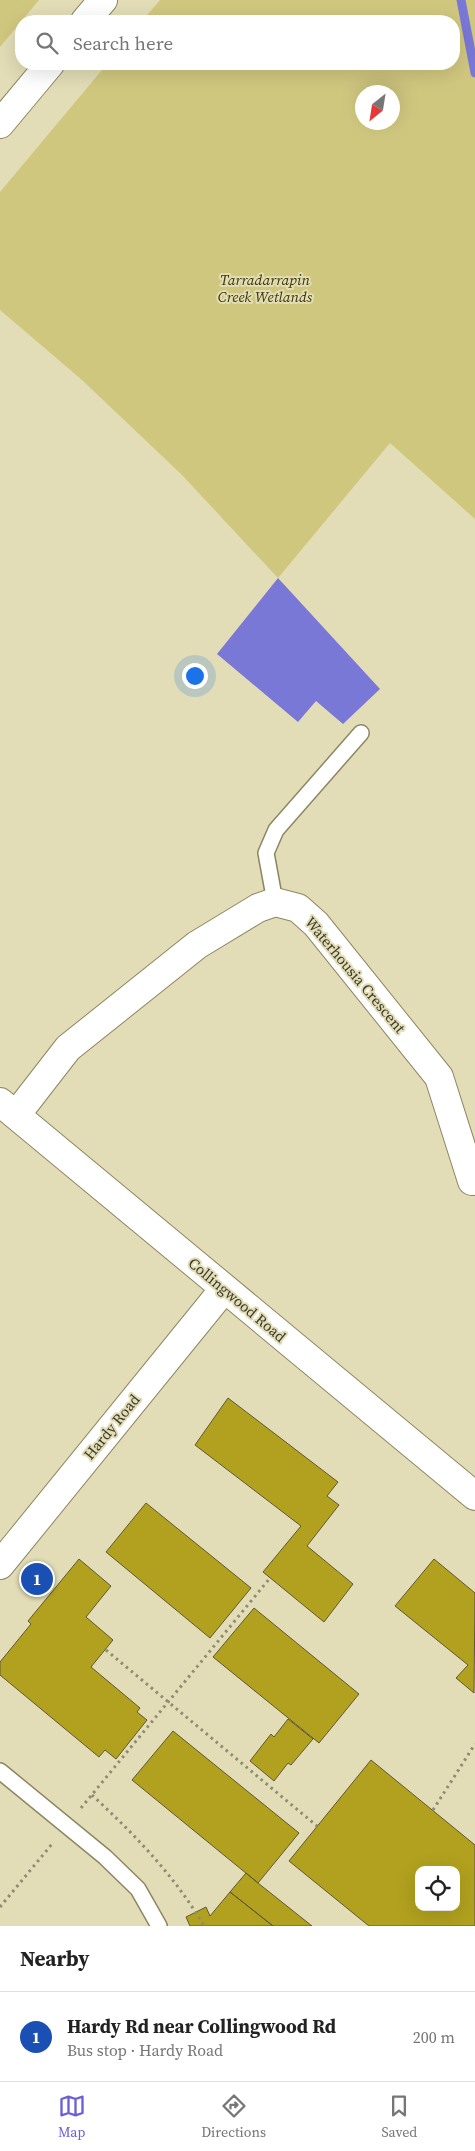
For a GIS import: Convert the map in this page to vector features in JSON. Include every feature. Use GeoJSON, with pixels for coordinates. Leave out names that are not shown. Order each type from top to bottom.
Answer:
{"type":"FeatureCollection","features":[{"type":"Feature","properties":{"kind":"street"},"geometry":{"type":"LineString","coordinates":[[90,15],[103,0]]}},
{"type":"Feature","properties":{"kind":"street"},"geometry":{"type":"LineString","coordinates":[[0,124],[45,70]]}},
{"type":"Feature","properties":{"kind":"street"},"geometry":{"type":"LineString","coordinates":[[8,1109],[68,1048],[197,945],[258,908],[275,902]]}},
{"type":"Feature","properties":{"kind":"street","name":"Waterhousia Crescent"},"geometry":{"type":"LineString","coordinates":[[275,902],[298,908],[316,924],[440,1077],[472,1181]]}},
{"type":"Feature","properties":{"kind":"street","name":"Collingwood Road"},"geometry":{"type":"LineString","coordinates":[[8,1109],[475,1496]]}},
{"type":"Feature","properties":{"kind":"street","name":"Hardy Road"},"geometry":{"type":"LineString","coordinates":[[0,1565],[224,1289]]}},
{"type":"Feature","properties":{"kind":"lane"},"geometry":{"type":"LineString","coordinates":[[275,902],[266,853],[276,830],[362,732]]}},
{"type":"Feature","properties":{"kind":"lane"},"geometry":{"type":"LineString","coordinates":[[0,1771],[105,1857],[138,1889],[159,1926]]}},
{"type":"Feature","properties":{"kind":"path"},"geometry":{"type":"LineString","coordinates":[[0,1907],[270,1578]]}},
{"type":"Feature","properties":{"kind":"path"},"geometry":{"type":"LineString","coordinates":[[106,1650],[317,1826]]}},
{"type":"Feature","properties":{"kind":"path"},"geometry":{"type":"LineString","coordinates":[[433,1810],[475,1744]]}},
{"type":"Feature","properties":{"kind":"path"},"geometry":{"type":"LineString","coordinates":[[92,1795],[134,1835],[179,1888],[204,1926]]}},
{"type":"Feature","properties":{"kind":"green space"},"geometry":{"type":"Polygon","coordinates":[[[0,0],[39,0],[27,15],[15,15],[15,29],[0,47],[0,0]]]}},
{"type":"Feature","properties":{"kind":"green space","name":"Tarradarrapin Creek Wetlands"},"geometry":{"type":"Polygon","coordinates":[[[160,0],[475,0],[475,519],[390,443],[278,578],[182,475],[82,380],[0,310],[0,192],[102,70],[460,70],[460,15],[147,15],[160,0]]]}},
{"type":"Feature","properties":{"kind":"shaded area"},"geometry":{"type":"Polygon","coordinates":[[[278,578],[380,689],[343,724],[316,701],[298,722],[217,654],[278,578]]]}},
{"type":"Feature","properties":{"kind":"building"},"geometry":{"type":"Polygon","coordinates":[[[228,1398],[338,1482],[327,1496],[339,1505],[307,1546],[353,1584],[324,1622],[263,1572],[301,1526],[195,1445],[228,1398]]]}},
{"type":"Feature","properties":{"kind":"building"},"geometry":{"type":"Polygon","coordinates":[[[146,1503],[251,1588],[210,1638],[106,1552],[146,1503]]]}},
{"type":"Feature","properties":{"kind":"building"},"geometry":{"type":"Polygon","coordinates":[[[79,1559],[111,1586],[86,1617],[113,1640],[91,1667],[140,1708],[137,1712],[147,1720],[116,1759],[105,1750],[99,1757],[0,1675],[0,1662],[31,1624],[28,1621],[79,1559]]]}},
{"type":"Feature","properties":{"kind":"building"},"geometry":{"type":"Polygon","coordinates":[[[434,1559],[475,1593],[474,1693],[456,1678],[468,1665],[395,1606],[434,1559]]]}},
{"type":"Feature","properties":{"kind":"building"},"geometry":{"type":"Polygon","coordinates":[[[254,1608],[359,1694],[319,1743],[213,1657],[254,1608]]]}},
{"type":"Feature","properties":{"kind":"building"},"geometry":{"type":"Polygon","coordinates":[[[288,1719],[313,1739],[291,1765],[288,1763],[274,1781],[250,1761],[271,1734],[274,1737],[288,1719]]]}},
{"type":"Feature","properties":{"kind":"building"},"geometry":{"type":"Polygon","coordinates":[[[173,1731],[299,1833],[258,1883],[132,1780],[173,1731]]]}},
{"type":"Feature","properties":{"kind":"building"},"geometry":{"type":"Polygon","coordinates":[[[371,1760],[475,1845],[475,1926],[369,1926],[289,1861],[371,1760]]]}},
{"type":"Feature","properties":{"kind":"building"},"geometry":{"type":"Polygon","coordinates":[[[246,1873],[312,1926],[273,1926],[230,1892],[246,1873]]]}},
{"type":"Feature","properties":{"kind":"building"},"geometry":{"type":"Polygon","coordinates":[[[230,1892],[273,1926],[190,1926],[186,1917],[206,1907],[210,1916],[230,1892]]]}},
{"type":"Feature","properties":{"kind":"waterway"},"geometry":{"type":"LineString","coordinates":[[461,0],[475,73]]}},
{"type":"Feature","properties":{"kind":"place","name":"Hardy Rd near Collingwood Rd"},"geometry":{"type":"Point","coordinates":[37,1579]}}]}
